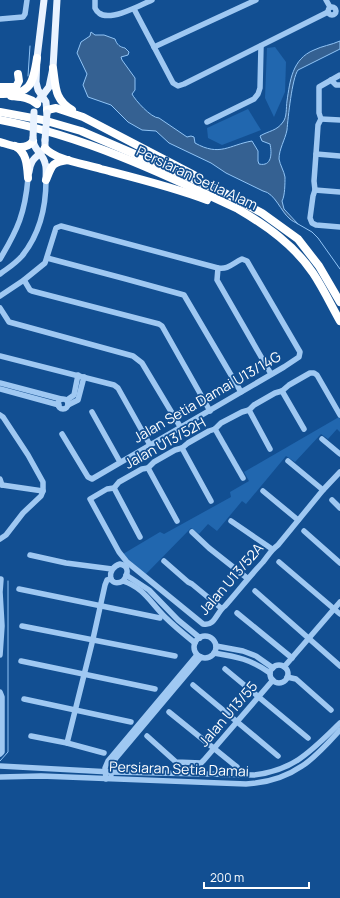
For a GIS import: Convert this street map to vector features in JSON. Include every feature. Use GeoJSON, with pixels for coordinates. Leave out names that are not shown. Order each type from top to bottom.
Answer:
{"type":"FeatureCollection","features":[{"type":"Feature","properties":{"kind":"highway"},"geometry":{"type":"LineString","coordinates":[[0,95],[12,95],[27,88],[31,84],[34,77],[37,58]]}},
{"type":"Feature","properties":{"kind":"highway"},"geometry":{"type":"LineString","coordinates":[[53,68],[57,94],[60,101],[83,117],[207,181],[223,192]]}},
{"type":"Feature","properties":{"kind":"highway"},"geometry":{"type":"LineString","coordinates":[[0,88],[16,87],[19,81],[18,74]]}},
{"type":"Feature","properties":{"kind":"highway"},"geometry":{"type":"LineString","coordinates":[[0,95],[27,98],[32,100],[36,108]]}},
{"type":"Feature","properties":{"kind":"highway"},"geometry":{"type":"LineString","coordinates":[[47,112],[56,108],[83,117]]}},
{"type":"Feature","properties":{"kind":"highway","name":"Persiaran Setia Alam"},"geometry":{"type":"LineString","coordinates":[[0,112],[42,120],[81,131],[223,192],[262,213],[298,239],[319,266],[340,302]]}},
{"type":"Feature","properties":{"kind":"highway","name":"Persiaran Setia Alam"},"geometry":{"type":"LineString","coordinates":[[0,120],[53,132],[91,145],[211,196],[258,220],[280,236],[300,256],[313,273],[340,321]]}},
{"type":"Feature","properties":{"kind":"highway"},"geometry":{"type":"LineString","coordinates":[[0,142],[15,146],[29,146],[33,140]]}},
{"type":"Feature","properties":{"kind":"highway"},"geometry":{"type":"LineString","coordinates":[[15,146],[25,156],[28,178]]}},
{"type":"Feature","properties":{"kind":"highway"},"geometry":{"type":"LineString","coordinates":[[43,147],[51,154],[200,197],[258,220]]}},
{"type":"Feature","properties":{"kind":"highway"},"geometry":{"type":"LineString","coordinates":[[46,180],[54,164],[58,161],[71,160]]}},
{"type":"Feature","properties":{"kind":"main road"},"geometry":{"type":"LineString","coordinates":[[44,0],[37,58],[37,87],[46,102],[47,112],[43,147],[46,163],[46,180]]}},
{"type":"Feature","properties":{"kind":"main road"},"geometry":{"type":"LineString","coordinates":[[43,147],[34,147],[33,140],[36,108],[42,96],[49,87],[53,68],[57,0]]}},
{"type":"Feature","properties":{"kind":"main road"},"geometry":{"type":"LineString","coordinates":[[28,178],[30,163],[43,147]]}},
{"type":"Feature","properties":{"kind":"street"},"geometry":{"type":"LineString","coordinates":[[0,19],[23,17],[25,14],[27,0]]}},
{"type":"Feature","properties":{"kind":"street"},"geometry":{"type":"LineString","coordinates":[[95,0],[95,8],[99,14],[103,15],[114,15],[134,9],[152,0]]}},
{"type":"Feature","properties":{"kind":"street"},"geometry":{"type":"LineString","coordinates":[[154,47],[256,0]]}},
{"type":"Feature","properties":{"kind":"street"},"geometry":{"type":"LineString","coordinates":[[326,0],[332,15],[338,12]]}},
{"type":"Feature","properties":{"kind":"street"},"geometry":{"type":"LineString","coordinates":[[134,9],[173,83],[178,86],[261,46],[329,10]]}},
{"type":"Feature","properties":{"kind":"street"},"geometry":{"type":"LineString","coordinates":[[207,122],[254,99],[258,94],[260,88],[261,46]]}},
{"type":"Feature","properties":{"kind":"street"},"geometry":{"type":"LineString","coordinates":[[340,75],[319,87],[319,113],[321,119],[318,126],[314,181],[316,190],[313,196],[310,218],[312,223],[320,226],[340,227]]}},
{"type":"Feature","properties":{"kind":"street"},"geometry":{"type":"LineString","coordinates":[[331,80],[336,85],[340,85]]}},
{"type":"Feature","properties":{"kind":"street"},"geometry":{"type":"LineString","coordinates":[[321,119],[340,120]]}},
{"type":"Feature","properties":{"kind":"street"},"geometry":{"type":"LineString","coordinates":[[316,154],[340,156]]}},
{"type":"Feature","properties":{"kind":"street"},"geometry":{"type":"LineString","coordinates":[[1,257],[19,224],[26,196],[28,178]]}},
{"type":"Feature","properties":{"kind":"street"},"geometry":{"type":"LineString","coordinates":[[0,278],[22,256],[36,232],[43,210],[46,180]]}},
{"type":"Feature","properties":{"kind":"street"},"geometry":{"type":"LineString","coordinates":[[316,190],[340,192]]}},
{"type":"Feature","properties":{"kind":"street"},"geometry":{"type":"LineString","coordinates":[[0,296],[24,280],[45,263],[56,228],[64,226],[218,268],[217,280],[272,374]]}},
{"type":"Feature","properties":{"kind":"street"},"geometry":{"type":"LineString","coordinates":[[47,258],[184,295],[241,392]]}},
{"type":"Feature","properties":{"kind":"street","name":"Jalan Setia Damai U13/14G"},"geometry":{"type":"LineString","coordinates":[[62,434],[88,477],[93,478],[299,358],[300,352],[247,261],[242,259],[227,268],[218,268]]}},
{"type":"Feature","properties":{"kind":"street"},"geometry":{"type":"LineString","coordinates":[[0,274],[9,269]]}},
{"type":"Feature","properties":{"kind":"street"},"geometry":{"type":"LineString","coordinates":[[24,280],[32,291],[162,326],[210,411]]}},
{"type":"Feature","properties":{"kind":"street"},"geometry":{"type":"LineString","coordinates":[[0,308],[9,322],[133,356],[138,359],[142,363],[181,428]]}},
{"type":"Feature","properties":{"kind":"street"},"geometry":{"type":"LineString","coordinates":[[0,356],[114,385],[118,388],[150,445]]}},
{"type":"Feature","properties":{"kind":"street","name":"Jalan U13/52H"},"geometry":{"type":"LineString","coordinates":[[125,563],[90,500],[107,489],[114,488],[120,482],[142,469],[148,468],[154,462],[215,429],[221,423],[249,410],[254,405],[275,393],[282,391],[289,385],[310,373],[317,375],[339,413]]}},
{"type":"Feature","properties":{"kind":"street"},"geometry":{"type":"LineString","coordinates":[[0,389],[59,405],[64,409],[65,402],[74,395],[78,375]]}},
{"type":"Feature","properties":{"kind":"street"},"geometry":{"type":"LineString","coordinates":[[59,405],[59,401],[65,402],[78,400],[84,377]]}},
{"type":"Feature","properties":{"kind":"street"},"geometry":{"type":"LineString","coordinates":[[0,383],[65,402]]}},
{"type":"Feature","properties":{"kind":"street"},"geometry":{"type":"LineString","coordinates":[[282,391],[304,429]]}},
{"type":"Feature","properties":{"kind":"street"},"geometry":{"type":"LineString","coordinates":[[43,401],[45,400],[45,395]]}},
{"type":"Feature","properties":{"kind":"street"},"geometry":{"type":"LineString","coordinates":[[249,410],[270,449]]}},
{"type":"Feature","properties":{"kind":"street"},"geometry":{"type":"LineString","coordinates":[[92,412],[120,462]]}},
{"type":"Feature","properties":{"kind":"street"},"geometry":{"type":"LineString","coordinates":[[0,415],[3,417],[28,455],[43,484],[43,491],[38,499],[23,513],[6,535],[0,539]]}},
{"type":"Feature","properties":{"kind":"street"},"geometry":{"type":"LineString","coordinates":[[215,429],[243,478]]}},
{"type":"Feature","properties":{"kind":"street"},"geometry":{"type":"LineString","coordinates":[[322,439],[340,454]]}},
{"type":"Feature","properties":{"kind":"street"},"geometry":{"type":"LineString","coordinates":[[182,448],[211,501]]}},
{"type":"Feature","properties":{"kind":"street"},"geometry":{"type":"LineString","coordinates":[[288,461],[323,490]]}},
{"type":"Feature","properties":{"kind":"street"},"geometry":{"type":"LineString","coordinates":[[148,468],[177,521]]}},
{"type":"Feature","properties":{"kind":"street","name":"Jalan U13/52A"},"geometry":{"type":"LineString","coordinates":[[125,563],[202,624],[208,625],[221,608],[225,606],[247,578],[272,549],[278,545],[323,490],[340,472]]}},
{"type":"Feature","properties":{"kind":"street"},"geometry":{"type":"LineString","coordinates":[[34,490],[39,487],[41,480]]}},
{"type":"Feature","properties":{"kind":"street"},"geometry":{"type":"LineString","coordinates":[[1,484],[43,491]]}},
{"type":"Feature","properties":{"kind":"street"},"geometry":{"type":"LineString","coordinates":[[114,488],[140,537]]}},
{"type":"Feature","properties":{"kind":"street"},"geometry":{"type":"LineString","coordinates":[[34,490],[38,499]]}},
{"type":"Feature","properties":{"kind":"street"},"geometry":{"type":"LineString","coordinates":[[263,491],[298,520]]}},
{"type":"Feature","properties":{"kind":"street"},"geometry":{"type":"LineString","coordinates":[[332,500],[340,508]]}},
{"type":"Feature","properties":{"kind":"street"},"geometry":{"type":"LineString","coordinates":[[231,521],[272,549]]}},
{"type":"Feature","properties":{"kind":"street"},"geometry":{"type":"LineString","coordinates":[[304,531],[340,563]]}},
{"type":"Feature","properties":{"kind":"street"},"geometry":{"type":"LineString","coordinates":[[192,532],[209,548],[247,578]]}},
{"type":"Feature","properties":{"kind":"street"},"geometry":{"type":"LineString","coordinates":[[30,555],[66,563],[112,570]]}},
{"type":"Feature","properties":{"kind":"street"},"geometry":{"type":"LineString","coordinates":[[164,561],[221,608]]}},
{"type":"Feature","properties":{"kind":"street"},"geometry":{"type":"LineString","coordinates":[[278,562],[340,614]]}},
{"type":"Feature","properties":{"kind":"street"},"geometry":{"type":"LineString","coordinates":[[111,579],[112,570],[117,565],[125,563],[127,568],[123,581]]}},
{"type":"Feature","properties":{"kind":"street"},"geometry":{"type":"LineString","coordinates":[[126,575],[149,590],[178,620],[200,638]]}},
{"type":"Feature","properties":{"kind":"street"},"geometry":{"type":"LineString","coordinates":[[0,655],[1,579]]}},
{"type":"Feature","properties":{"kind":"street"},"geometry":{"type":"LineString","coordinates":[[111,579],[115,583],[123,581],[128,583],[145,594],[151,599],[165,617],[195,643]]}},
{"type":"Feature","properties":{"kind":"street"},"geometry":{"type":"LineString","coordinates":[[67,743],[105,585],[107,580],[111,579]]}},
{"type":"Feature","properties":{"kind":"street"},"geometry":{"type":"LineString","coordinates":[[19,589],[160,618]]}},
{"type":"Feature","properties":{"kind":"street"},"geometry":{"type":"LineString","coordinates":[[255,591],[340,666]]}},
{"type":"Feature","properties":{"kind":"street"},"geometry":{"type":"LineString","coordinates":[[284,667],[340,602]]}},
{"type":"Feature","properties":{"kind":"street"},"geometry":{"type":"LineString","coordinates":[[237,613],[292,658]]}},
{"type":"Feature","properties":{"kind":"street"},"geometry":{"type":"LineString","coordinates":[[22,626],[175,656]]}},
{"type":"Feature","properties":{"kind":"street"},"geometry":{"type":"LineString","coordinates":[[209,637],[214,641],[216,646],[214,653],[208,658],[199,656],[194,651],[195,643],[200,638],[209,637]]}},
{"type":"Feature","properties":{"kind":"street"},"geometry":{"type":"LineString","coordinates":[[216,646],[256,656],[271,671],[275,682],[281,683],[288,677]]}},
{"type":"Feature","properties":{"kind":"street"},"geometry":{"type":"LineString","coordinates":[[214,653],[242,658],[271,671]]}},
{"type":"Feature","properties":{"kind":"street"},"geometry":{"type":"LineString","coordinates":[[108,779],[108,771],[116,758],[199,656]]}},
{"type":"Feature","properties":{"kind":"street"},"geometry":{"type":"LineString","coordinates":[[21,661],[155,689]]}},
{"type":"Feature","properties":{"kind":"street"},"geometry":{"type":"LineString","coordinates":[[271,671],[277,666],[284,667],[287,671],[288,677]]}},
{"type":"Feature","properties":{"kind":"street"},"geometry":{"type":"LineString","coordinates":[[225,669],[308,738]]}},
{"type":"Feature","properties":{"kind":"street"},"geometry":{"type":"LineString","coordinates":[[288,677],[296,679],[331,710]]}},
{"type":"Feature","properties":{"kind":"street","name":"Jalan U13/55"},"geometry":{"type":"LineString","coordinates":[[147,736],[176,762],[201,762],[273,680]]}},
{"type":"Feature","properties":{"kind":"street"},"geometry":{"type":"LineString","coordinates":[[193,685],[278,756]]}},
{"type":"Feature","properties":{"kind":"street"},"geometry":{"type":"LineString","coordinates":[[0,692],[2,697],[2,752],[0,754]]}},
{"type":"Feature","properties":{"kind":"street"},"geometry":{"type":"LineString","coordinates":[[24,699],[131,722]]}},
{"type":"Feature","properties":{"kind":"street"},"geometry":{"type":"LineString","coordinates":[[169,712],[237,767]]}},
{"type":"Feature","properties":{"kind":"street","name":"Persiaran Setia Damai"},"geometry":{"type":"LineString","coordinates":[[0,766],[108,771],[262,774],[282,769],[296,762],[319,743],[340,722]]}},
{"type":"Feature","properties":{"kind":"street","name":"Persiaran Setia Damai"},"geometry":{"type":"LineString","coordinates":[[0,777],[41,776],[246,784],[260,783],[278,778],[302,766],[327,744],[340,730]]}},
{"type":"Feature","properties":{"kind":"street"},"geometry":{"type":"LineString","coordinates":[[31,736],[67,743],[104,753]]}},
{"type":"Feature","properties":{"kind":"shaded area"},"geometry":{"type":"Polygon","coordinates":[[[91,32],[95,35],[104,35],[115,39],[119,45],[129,52],[128,55],[121,57],[135,78],[135,90],[132,94],[148,112],[187,137],[194,137],[195,143],[211,149],[224,149],[252,141],[258,151],[259,164],[269,161],[271,155],[270,144],[262,141],[260,136],[281,125],[284,120],[286,115],[289,86],[293,71],[301,59],[307,54],[340,41],[340,49],[298,70],[294,81],[287,130],[279,159],[285,177],[282,201],[284,209],[298,224],[287,216],[267,192],[226,173],[211,163],[169,143],[156,131],[142,130],[128,122],[111,105],[88,97],[83,85],[87,74],[77,53],[81,42],[90,36],[91,32]]]}},
{"type":"Feature","properties":{"kind":"shaded area"},"geometry":{"type":"Polygon","coordinates":[[[275,47],[286,62],[285,92],[274,117],[265,98],[267,48],[275,47]]]}},
{"type":"Feature","properties":{"kind":"shaded area"},"geometry":{"type":"Polygon","coordinates":[[[248,109],[261,130],[222,145],[208,138],[207,128],[248,109]]]}},
{"type":"Feature","properties":{"kind":"shaded area"},"geometry":{"type":"Polygon","coordinates":[[[339,417],[340,432],[337,429],[328,439],[321,434],[295,462],[286,456],[246,504],[242,501],[217,531],[208,524],[199,534],[191,528],[145,575],[123,554],[160,532],[164,534],[231,497],[230,492],[249,481],[244,472],[339,417]]]}},
{"type":"Feature","properties":{"kind":"waterway"},"geometry":{"type":"LineString","coordinates":[[28,76],[30,46]]}},
{"type":"Feature","properties":{"kind":"waterway"},"geometry":{"type":"LineString","coordinates":[[298,224],[312,232],[318,238],[340,269]]}},
{"type":"Feature","properties":{"kind":"waterway"},"geometry":{"type":"LineString","coordinates":[[0,761],[8,752],[8,581]]}}]}
